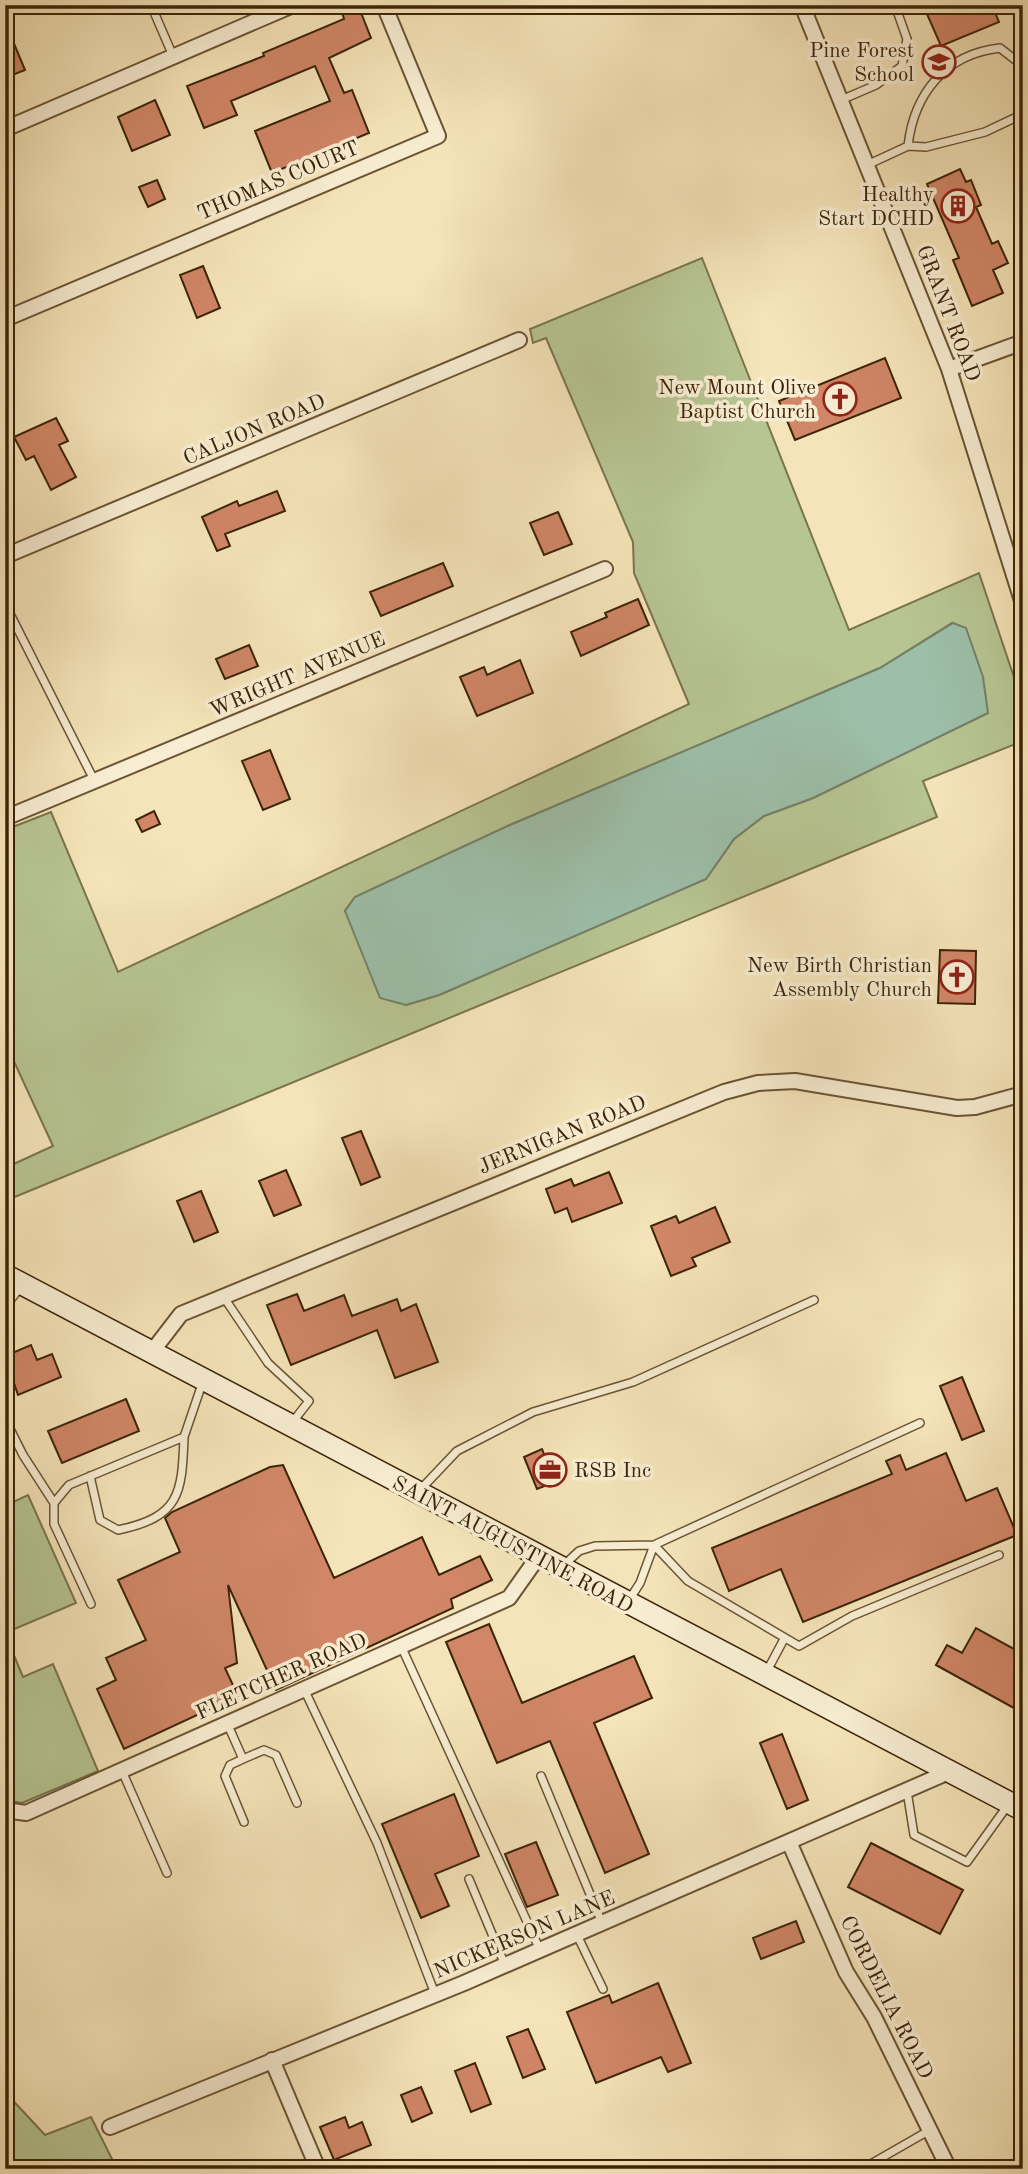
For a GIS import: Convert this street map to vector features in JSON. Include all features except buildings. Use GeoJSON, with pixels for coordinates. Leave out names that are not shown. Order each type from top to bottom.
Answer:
{"type":"FeatureCollection","features":[{"type":"Feature","properties":{"kind":"main road","name":"SAINT AUGUSTINE ROAD"},"geometry":{"type":"LineString","coordinates":[[14,1280],[538,1558],[1016,1807]]}},
{"type":"Feature","properties":{"kind":"street"},"geometry":{"type":"LineString","coordinates":[[5,129],[293,5]]}},
{"type":"Feature","properties":{"kind":"street","name":"THOMAS COURT"},"geometry":{"type":"LineString","coordinates":[[5,319],[438,136],[384,5]]}},
{"type":"Feature","properties":{"kind":"street","name":"GRANT ROAD"},"geometry":{"type":"LineString","coordinates":[[802,5],[949,369],[1017,562],[1023,604]]}},
{"type":"Feature","properties":{"kind":"street","name":"CALJON ROAD"},"geometry":{"type":"LineString","coordinates":[[5,556],[519,340]]}},
{"type":"Feature","properties":{"kind":"street"},"geometry":{"type":"LineString","coordinates":[[949,369],[1023,342]]}},
{"type":"Feature","properties":{"kind":"street","name":"WRIGHT AVENUE"},"geometry":{"type":"LineString","coordinates":[[5,818],[606,569]]}},
{"type":"Feature","properties":{"kind":"street","name":"JERNIGAN ROAD"},"geometry":{"type":"LineString","coordinates":[[151,1353],[181,1314],[222,1295],[673,1111],[758,1083],[795,1081],[948,1107],[975,1107],[1023,1094]]}},
{"type":"Feature","properties":{"kind":"street","name":"FLETCHER ROAD"},"geometry":{"type":"LineString","coordinates":[[5,1810],[26,1814],[509,1598],[538,1558]]}},
{"type":"Feature","properties":{"kind":"street","name":"NICKERSON LANE"},"geometry":{"type":"LineString","coordinates":[[110,2127],[540,1951],[951,1772]]}},
{"type":"Feature","properties":{"kind":"street","name":"CORDELIA ROAD"},"geometry":{"type":"LineString","coordinates":[[790,1844],[846,1972],[874,2017],[949,2169]]}},
{"type":"Feature","properties":{"kind":"street"},"geometry":{"type":"LineString","coordinates":[[272,2060],[318,2169]]}},
{"type":"Feature","properties":{"kind":"lane"},"geometry":{"type":"LineString","coordinates":[[151,5],[173,56]]}},
{"type":"Feature","properties":{"kind":"lane"},"geometry":{"type":"LineString","coordinates":[[840,100],[876,85],[902,66],[907,39],[895,5]]}},
{"type":"Feature","properties":{"kind":"lane"},"geometry":{"type":"LineString","coordinates":[[908,146],[915,113],[931,83],[955,61],[984,50],[1000,48],[1023,66]]}},
{"type":"Feature","properties":{"kind":"lane"},"geometry":{"type":"LineString","coordinates":[[867,164],[908,146],[926,147],[985,132],[1023,114]]}},
{"type":"Feature","properties":{"kind":"lane"},"geometry":{"type":"LineString","coordinates":[[5,604],[94,781]]}},
{"type":"Feature","properties":{"kind":"lane"},"geometry":{"type":"LineString","coordinates":[[5,1307],[14,1280]]}},
{"type":"Feature","properties":{"kind":"lane"},"geometry":{"type":"LineString","coordinates":[[222,1295],[268,1363],[309,1401],[289,1426]]}},
{"type":"Feature","properties":{"kind":"lane"},"geometry":{"type":"LineString","coordinates":[[417,1493],[457,1451],[533,1412],[633,1382],[814,1300]]}},
{"type":"Feature","properties":{"kind":"lane"},"geometry":{"type":"LineString","coordinates":[[90,1476],[100,1520],[118,1530],[138,1526],[158,1515],[177,1497],[182,1479],[184,1437],[203,1380]]}},
{"type":"Feature","properties":{"kind":"lane"},"geometry":{"type":"LineString","coordinates":[[5,1419],[23,1455],[54,1503],[54,1524],[91,1604]]}},
{"type":"Feature","properties":{"kind":"lane"},"geometry":{"type":"LineString","coordinates":[[560,1569],[579,1551],[595,1546],[654,1545],[920,1423]]}},
{"type":"Feature","properties":{"kind":"lane"},"geometry":{"type":"LineString","coordinates":[[54,1503],[69,1485],[184,1437]]}},
{"type":"Feature","properties":{"kind":"lane"},"geometry":{"type":"LineString","coordinates":[[627,1604],[640,1583],[654,1545]]}},
{"type":"Feature","properties":{"kind":"lane"},"geometry":{"type":"LineString","coordinates":[[654,1545],[688,1581],[799,1646],[852,1616],[999,1555]]}},
{"type":"Feature","properties":{"kind":"lane"},"geometry":{"type":"LineString","coordinates":[[765,1675],[784,1639]]}},
{"type":"Feature","properties":{"kind":"lane"},"geometry":{"type":"LineString","coordinates":[[401,1646],[540,1951]]}},
{"type":"Feature","properties":{"kind":"lane"},"geometry":{"type":"LineString","coordinates":[[304,1689],[377,1843],[435,1995]]}},
{"type":"Feature","properties":{"kind":"lane"},"geometry":{"type":"LineString","coordinates":[[227,1723],[243,1759]]}},
{"type":"Feature","properties":{"kind":"lane"},"geometry":{"type":"LineString","coordinates":[[244,1822],[225,1776],[230,1765],[264,1750],[276,1755],[297,1803]]}},
{"type":"Feature","properties":{"kind":"lane"},"geometry":{"type":"LineString","coordinates":[[122,1770],[167,1873]]}},
{"type":"Feature","properties":{"kind":"lane"},"geometry":{"type":"LineString","coordinates":[[541,1776],[602,1924]]}},
{"type":"Feature","properties":{"kind":"lane"},"geometry":{"type":"LineString","coordinates":[[907,1791],[914,1835],[967,1862],[1016,1807]]}},
{"type":"Feature","properties":{"kind":"lane"},"geometry":{"type":"LineString","coordinates":[[469,1879],[505,1965]]}},
{"type":"Feature","properties":{"kind":"lane"},"geometry":{"type":"LineString","coordinates":[[577,1935],[603,1989]]}},
{"type":"Feature","properties":{"kind":"lane"},"geometry":{"type":"LineString","coordinates":[[862,2169],[930,2130]]}},
{"type":"Feature","properties":{"kind":"shaded area"},"geometry":{"type":"Polygon","coordinates":[[[702,258],[849,630],[979,573],[1023,704],[1023,741],[923,781],[937,817],[5,1201],[5,1168],[53,1146],[5,1042],[5,830],[51,812],[118,972],[689,704],[634,573],[633,542],[546,338],[533,343],[530,329],[702,258]],[[952,623],[880,668],[510,825],[355,897],[345,911],[406,1005],[439,995],[706,879],[734,839],[764,816],[813,798],[988,713],[952,623]]]}},
{"type":"Feature","properties":{"kind":"shaded area"},"geometry":{"type":"Polygon","coordinates":[[[953,623],[966,628],[983,677],[988,713],[813,798],[764,816],[734,839],[706,879],[439,995],[406,1005],[380,998],[345,911],[355,897],[510,825],[880,668],[953,623]]]}},
{"type":"Feature","properties":{"kind":"shaded area"},"geometry":{"type":"Polygon","coordinates":[[[28,1495],[76,1603],[5,1633],[5,1497],[9,1504],[28,1495]]]}},
{"type":"Feature","properties":{"kind":"shaded area"},"geometry":{"type":"Polygon","coordinates":[[[5,1634],[23,1677],[53,1664],[98,1771],[22,1803],[5,1800],[5,1634]]]}},
{"type":"Feature","properties":{"kind":"shaded area"},"geometry":{"type":"Polygon","coordinates":[[[5,2092],[45,2135],[91,2117],[117,2169],[5,2169],[5,2092]]]}},
{"type":"Feature","properties":{"kind":"place","name":"Pine Forest School"},"geometry":{"type":"Point","coordinates":[939,62]}},
{"type":"Feature","properties":{"kind":"place","name":"Healthy Start DCHD"},"geometry":{"type":"Point","coordinates":[958,206]}},
{"type":"Feature","properties":{"kind":"place","name":"New Mount Olive Baptist Church"},"geometry":{"type":"Point","coordinates":[840,399]}},
{"type":"Feature","properties":{"kind":"place","name":"New Birth Christian Assembly Church"},"geometry":{"type":"Point","coordinates":[957,977]}},
{"type":"Feature","properties":{"kind":"place","name":"RSB Inc"},"geometry":{"type":"Point","coordinates":[550,1470]}}]}
